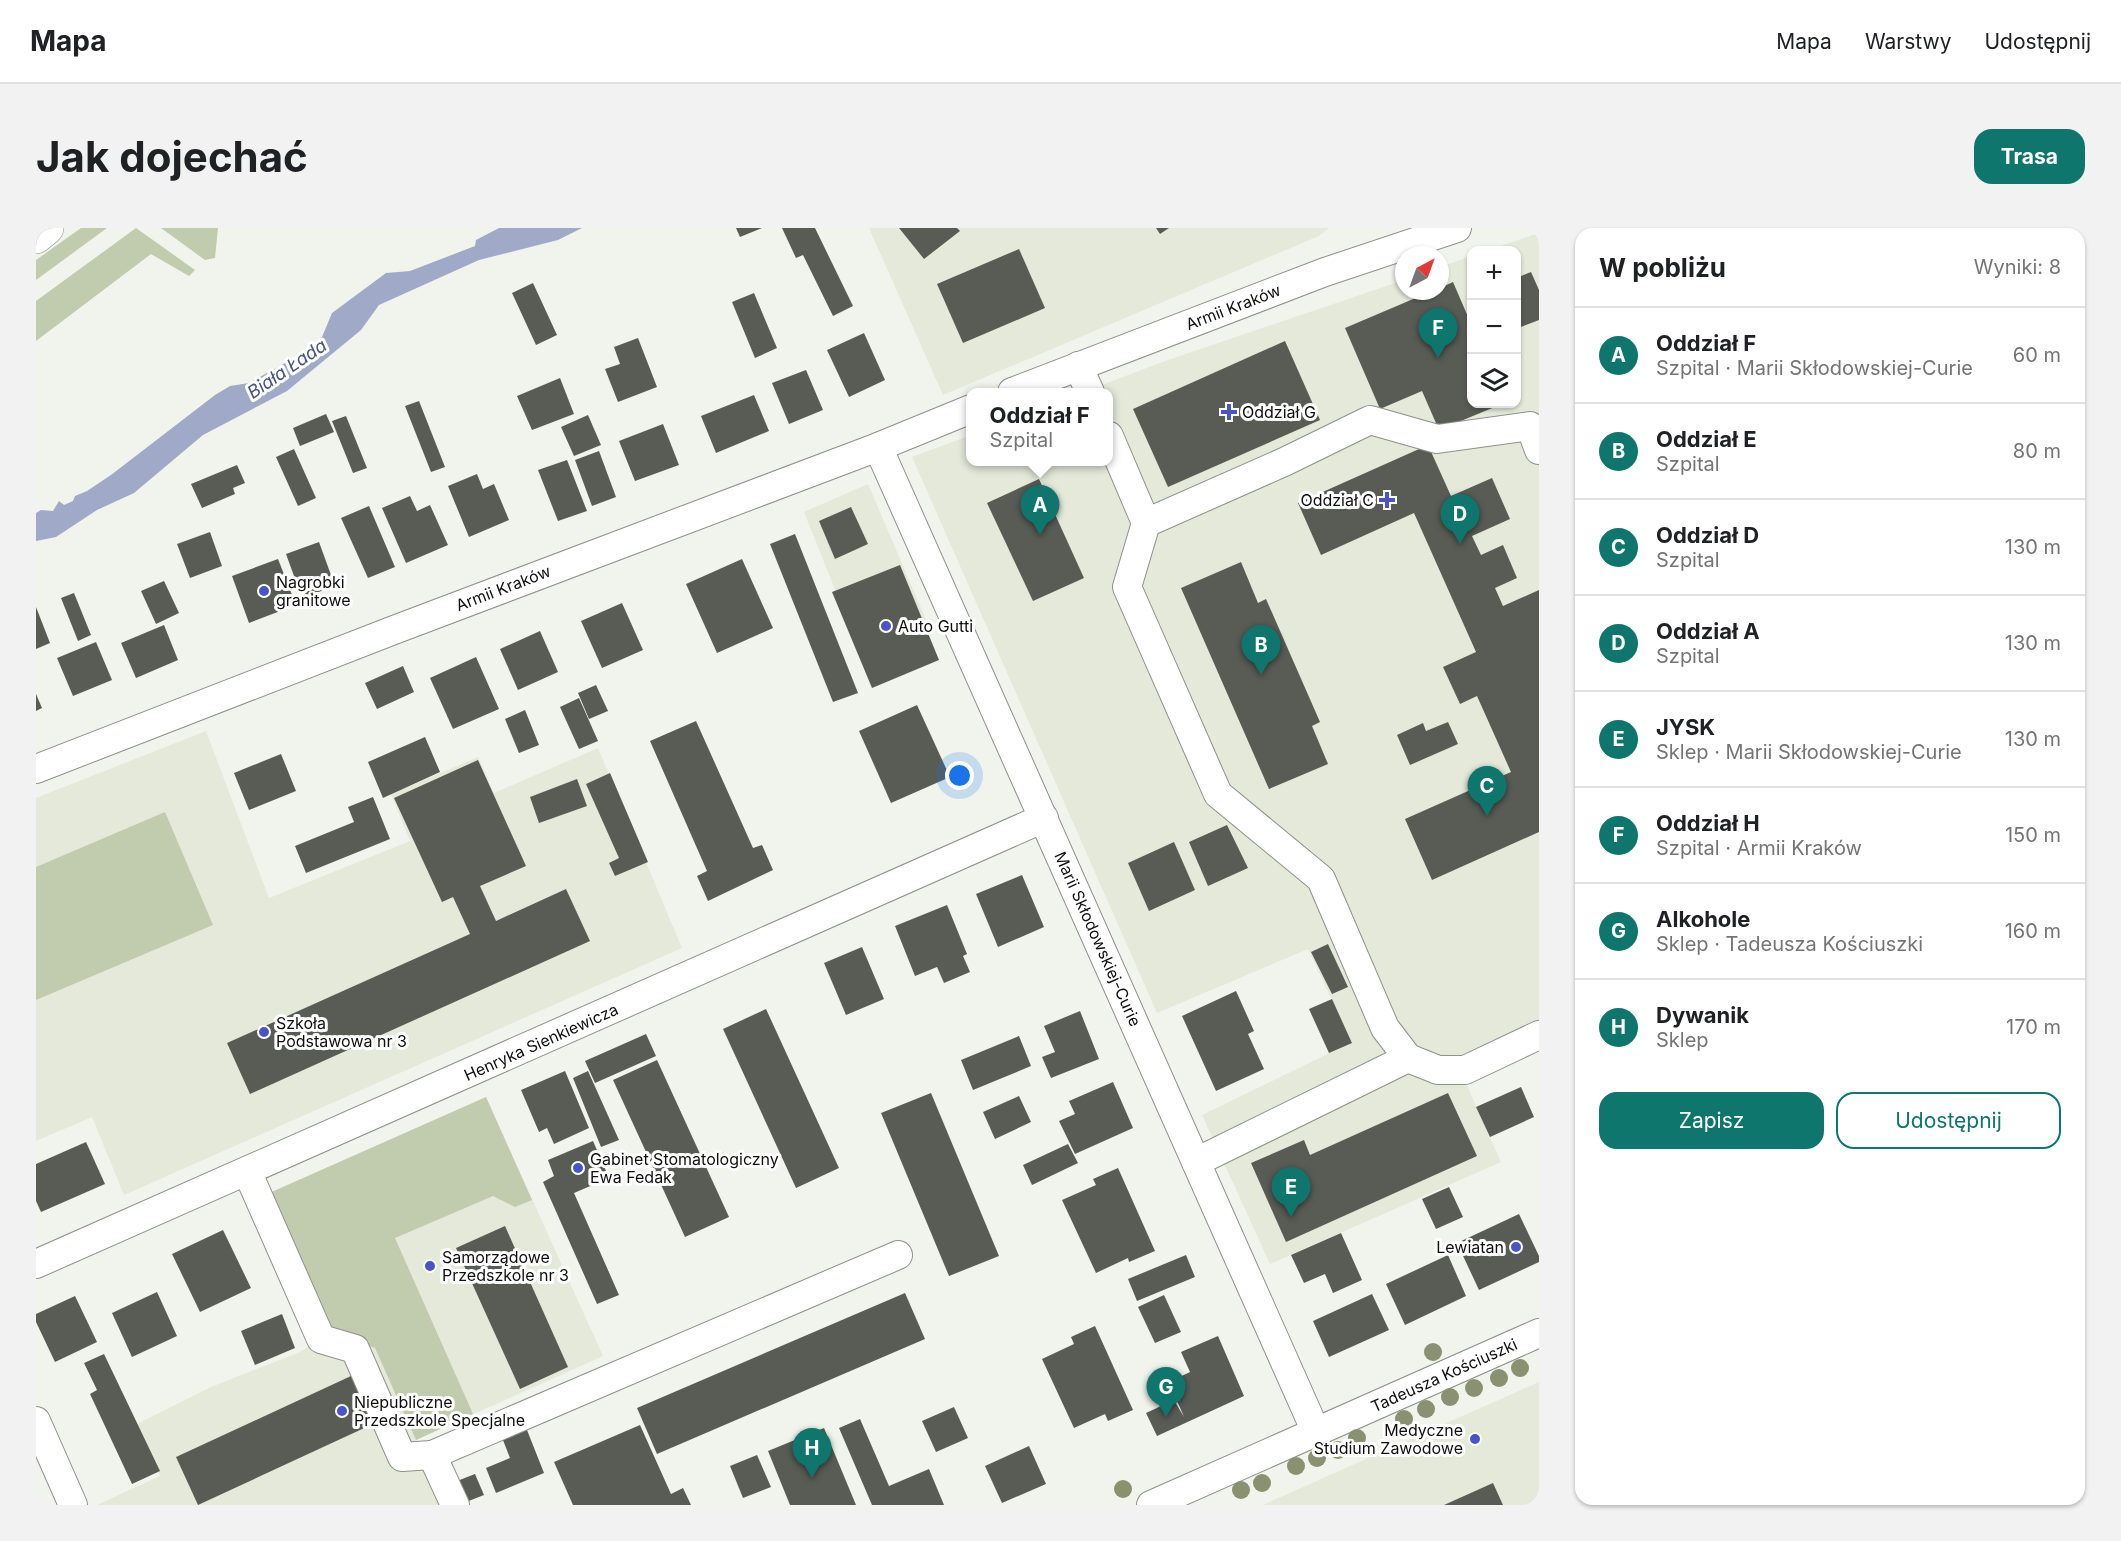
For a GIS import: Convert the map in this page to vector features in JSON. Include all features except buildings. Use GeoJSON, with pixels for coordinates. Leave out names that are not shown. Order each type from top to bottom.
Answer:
{"type":"FeatureCollection","features":[{"type":"Feature","properties":{"kind":"main road"},"geometry":{"type":"LineString","coordinates":[[36,237],[47,228]]}},
{"type":"Feature","properties":{"kind":"street","name":"Armii Kraków"},"geometry":{"type":"LineString","coordinates":[[1024,388],[1325,272],[1457,228]]}},
{"type":"Feature","properties":{"kind":"street"},"geometry":{"type":"LineString","coordinates":[[1078,366],[1088,388]]}},
{"type":"Feature","properties":{"kind":"street","name":"Armii Kraków"},"geometry":{"type":"LineString","coordinates":[[36,769],[878,447],[966,411]]}},
{"type":"Feature","properties":{"kind":"street"},"geometry":{"type":"LineString","coordinates":[[1146,523],[1284,462],[1371,420],[1437,439],[1530,426],[1539,450]]}},
{"type":"Feature","properties":{"kind":"street"},"geometry":{"type":"LineString","coordinates":[[1113,445],[1146,523],[1127,587],[1218,794],[1321,879],[1386,1028],[1408,1058],[1438,1070],[1466,1070],[1539,1035]]}},
{"type":"Feature","properties":{"kind":"street","name":"Marii Skłodowskiej-Curie"},"geometry":{"type":"LineString","coordinates":[[878,447],[1316,1432]]}},
{"type":"Feature","properties":{"kind":"street","name":"Henryka Sienkiewicza"},"geometry":{"type":"LineString","coordinates":[[36,1264],[1044,818]]}},
{"type":"Feature","properties":{"kind":"street"},"geometry":{"type":"LineString","coordinates":[[1196,1162],[1408,1058]]}},
{"type":"Feature","properties":{"kind":"street"},"geometry":{"type":"LineString","coordinates":[[247,1171],[321,1339],[355,1349],[402,1457],[432,1455],[898,1255]]}},
{"type":"Feature","properties":{"kind":"street","name":"Tadeusza Kościuszki"},"geometry":{"type":"LineString","coordinates":[[1151,1505],[1539,1333]]}},
{"type":"Feature","properties":{"kind":"street"},"geometry":{"type":"LineString","coordinates":[[36,1421],[73,1505]]}},
{"type":"Feature","properties":{"kind":"street"},"geometry":{"type":"LineString","coordinates":[[432,1455],[455,1505]]}},
{"type":"Feature","properties":{"kind":"shaded area"},"geometry":{"type":"Polygon","coordinates":[[[869,228],[1329,228],[1319,236],[943,395],[869,228]]]}},
{"type":"Feature","properties":{"kind":"shaded area"},"geometry":{"type":"Polygon","coordinates":[[[1539,233],[1539,1047],[1465,1081],[1501,1162],[1270,1264],[1202,1115],[1352,1042],[1308,949],[1157,1013],[912,457],[966,437],[966,466],[1113,466],[1113,388],[1094,388],[1168,360],[1395,283],[1395,300],[1449,300],[1449,264],[1467,257],[1467,408],[1521,408],[1521,246],[1501,246],[1539,233]]]}},
{"type":"Feature","properties":{"kind":"shaded area"},"geometry":{"type":"Polygon","coordinates":[[[868,484],[929,627],[860,652],[804,512],[868,484]]]}},
{"type":"Feature","properties":{"kind":"shaded area","name":"Szkoła Podstawowa nr 3"},"geometry":{"type":"Polygon","coordinates":[[[206,731],[269,898],[410,841],[391,794],[478,757],[494,793],[598,748],[682,948],[124,1195],[92,1117],[36,1141],[36,798],[206,731]]]}},
{"type":"Feature","properties":{"kind":"shaded area"},"geometry":{"type":"Polygon","coordinates":[[[486,1097],[603,1356],[416,1440],[443,1505],[97,1505],[160,1476],[137,1424],[211,1387],[300,1352],[328,1333],[486,1097]]]}},
{"type":"Feature","properties":{"kind":"shaded area","name":"Medyczne Studium Zawodowe"},"geometry":{"type":"Polygon","coordinates":[[[1539,1382],[1539,1505],[1263,1505],[1285,1495],[1539,1382]]]}},
{"type":"Feature","properties":{"kind":"green space"},"geometry":{"type":"Polygon","coordinates":[[[81,228],[107,228],[36,280],[36,260],[81,228]]]}},
{"type":"Feature","properties":{"kind":"green space"},"geometry":{"type":"Polygon","coordinates":[[[136,228],[195,270],[189,276],[151,254],[36,341],[36,301],[136,228]]]}},
{"type":"Feature","properties":{"kind":"green space"},"geometry":{"type":"Polygon","coordinates":[[[161,228],[218,228],[215,258],[205,260],[161,228]]]}},
{"type":"Feature","properties":{"kind":"green space"},"geometry":{"type":"Polygon","coordinates":[[[165,812],[213,925],[36,1000],[36,867],[165,812]]]}},
{"type":"Feature","properties":{"kind":"green space"},"geometry":{"type":"Polygon","coordinates":[[[486,1097],[532,1200],[515,1207],[493,1196],[395,1238],[473,1414],[416,1440],[375,1348],[328,1332],[267,1194],[486,1097]]]}},
{"type":"Feature","properties":{"kind":"water","name":"Biała Łada"},"geometry":{"type":"Polygon","coordinates":[[[499,228],[582,228],[558,240],[479,260],[379,305],[361,330],[287,391],[203,435],[134,493],[97,510],[56,537],[36,541],[36,513],[41,510],[53,511],[59,501],[64,505],[73,501],[75,496],[111,475],[230,386],[249,383],[312,348],[322,337],[332,313],[386,273],[410,271],[475,246],[476,240],[499,228]]]}},
{"type":"Feature","properties":{"kind":"place","name":"Oddział H"},"geometry":{"type":"Point","coordinates":[1438,358]}},
{"type":"Feature","properties":{"kind":"place","name":"Oddział G"},"geometry":{"type":"Point","coordinates":[1229,412]}},
{"type":"Feature","properties":{"kind":"place","name":"Oddział C"},"geometry":{"type":"Point","coordinates":[1387,500]}},
{"type":"Feature","properties":{"kind":"place","name":"Oddział F"},"geometry":{"type":"Point","coordinates":[1040,535]}},
{"type":"Feature","properties":{"kind":"place","name":"Oddział A"},"geometry":{"type":"Point","coordinates":[1460,544]}},
{"type":"Feature","properties":{"kind":"place","name":"Nagrobki granitowe"},"geometry":{"type":"Point","coordinates":[264,591]}},
{"type":"Feature","properties":{"kind":"place","name":"Auto Gutti"},"geometry":{"type":"Point","coordinates":[886,626]}},
{"type":"Feature","properties":{"kind":"place","name":"Oddział E"},"geometry":{"type":"Point","coordinates":[1261,675]}},
{"type":"Feature","properties":{"kind":"place","name":"Oddział D"},"geometry":{"type":"Point","coordinates":[1487,816]}},
{"type":"Feature","properties":{"kind":"place","name":"Szkoła Podstawowa nr 3"},"geometry":{"type":"Point","coordinates":[264,1032]}},
{"type":"Feature","properties":{"kind":"place","name":"Gabinet Stomatologiczny Ewa Fedak"},"geometry":{"type":"Point","coordinates":[578,1168]}},
{"type":"Feature","properties":{"kind":"place","name":"JYSK"},"geometry":{"type":"Point","coordinates":[1291,1217]}},
{"type":"Feature","properties":{"kind":"place","name":"Lewiatan"},"geometry":{"type":"Point","coordinates":[1516,1247]}},
{"type":"Feature","properties":{"kind":"place","name":"Samorządowe Przedszkole nr 3"},"geometry":{"type":"Point","coordinates":[430,1266]}},
{"type":"Feature","properties":{"kind":"place","name":"Niepubliczne Przedszkole Specjalne"},"geometry":{"type":"Point","coordinates":[342,1411]}},
{"type":"Feature","properties":{"kind":"place","name":"Alkohole"},"geometry":{"type":"Point","coordinates":[1166,1417]}},
{"type":"Feature","properties":{"kind":"place","name":"Medyczne Studium Zawodowe"},"geometry":{"type":"Point","coordinates":[1475,1439]}},
{"type":"Feature","properties":{"kind":"place","name":"Dywanik"},"geometry":{"type":"Point","coordinates":[812,1478]}}]}
